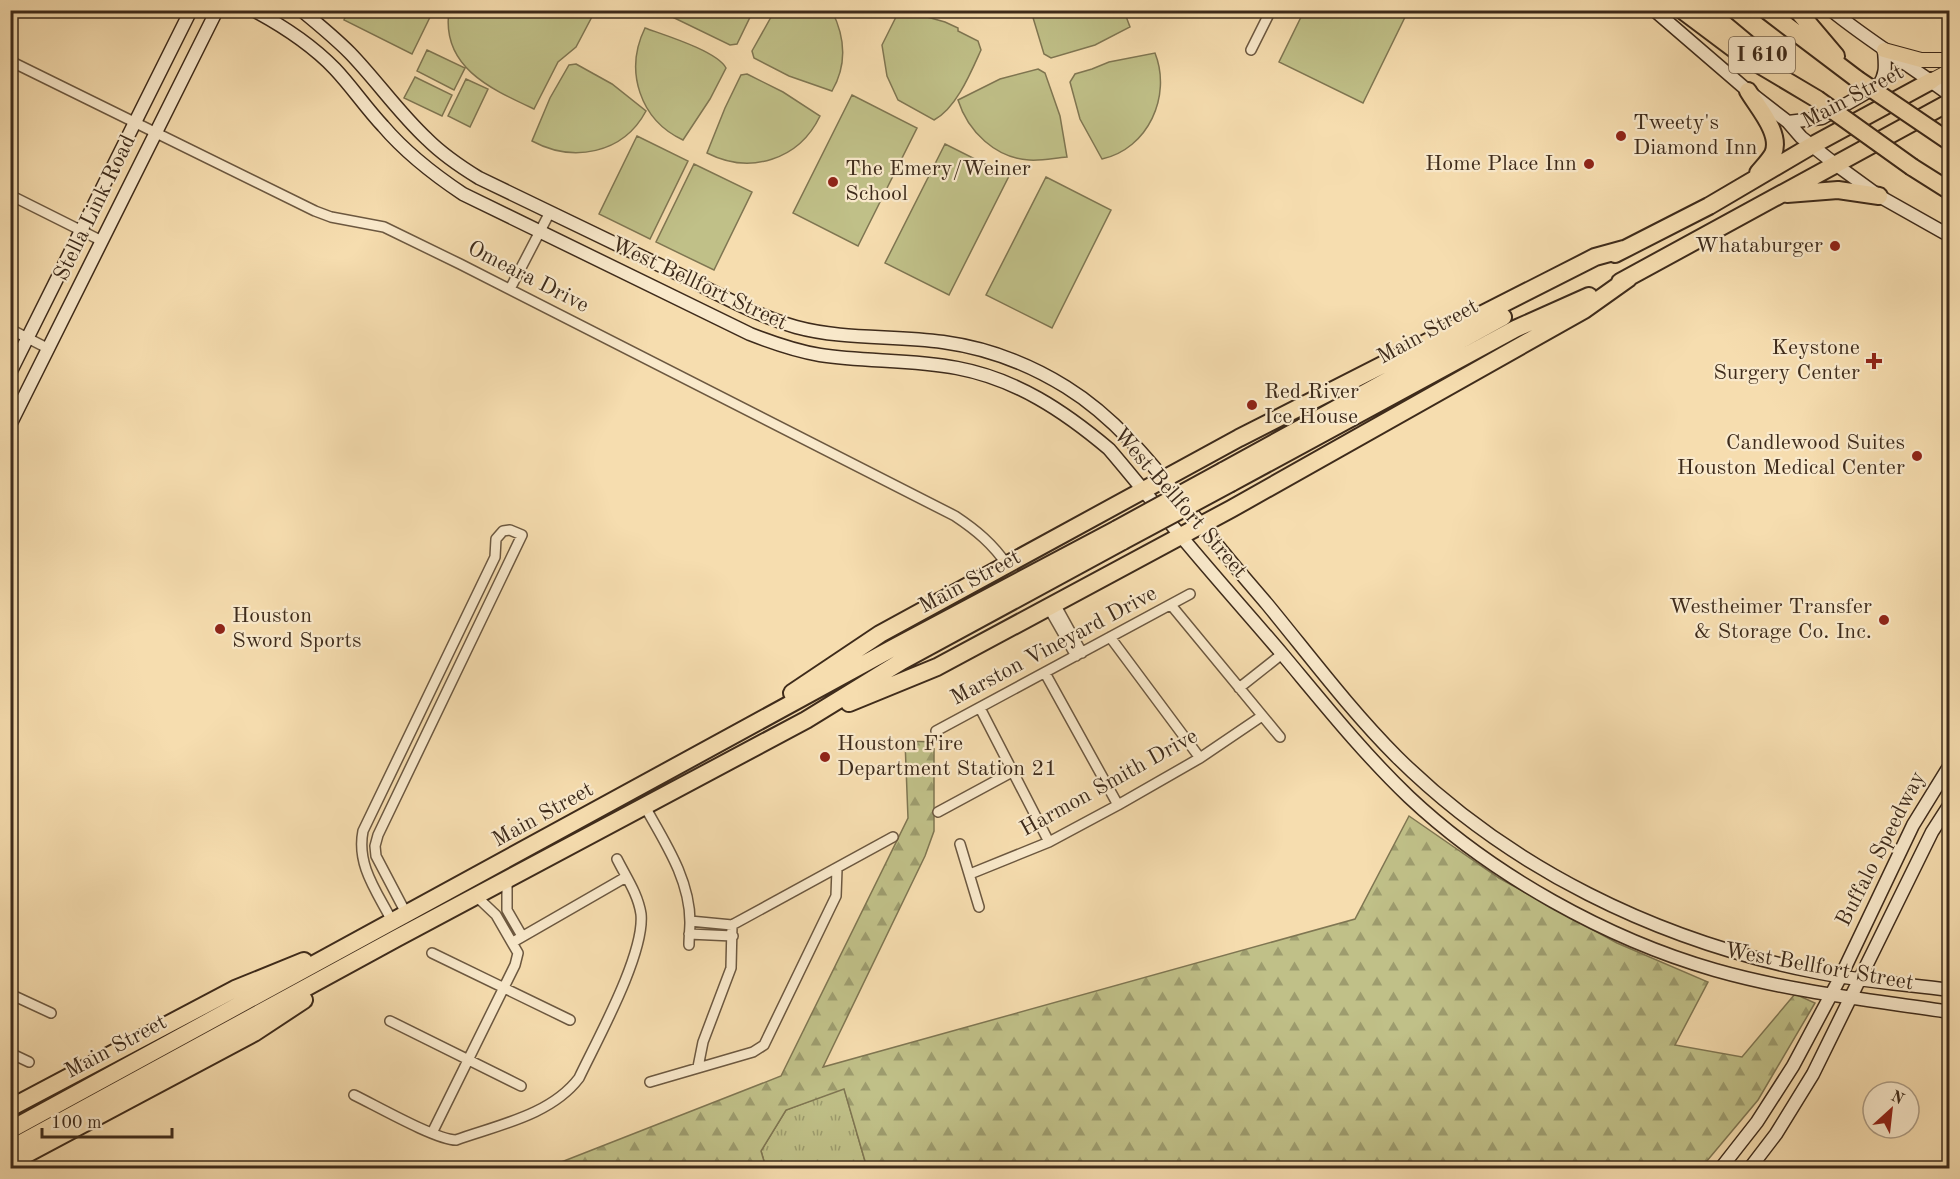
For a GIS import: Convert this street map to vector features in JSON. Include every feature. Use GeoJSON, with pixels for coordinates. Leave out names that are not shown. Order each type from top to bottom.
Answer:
{"type":"FeatureCollection","features":[{"type":"Feature","properties":{"kind":"highway"},"geometry":{"type":"LineString","coordinates":[[1682,10],[1738,52],[1817,99]]}},
{"type":"Feature","properties":{"kind":"highway","name":"I 610"},"geometry":{"type":"LineString","coordinates":[[1707,10],[1817,99],[1912,167],[1950,191]]}},
{"type":"Feature","properties":{"kind":"highway","name":"I 610"},"geometry":{"type":"LineString","coordinates":[[1766,10],[1857,79],[1950,142]]}},
{"type":"Feature","properties":{"kind":"highway"},"geometry":{"type":"LineString","coordinates":[[1797,10],[1857,79]]}},
{"type":"Feature","properties":{"kind":"highway","name":"Main Street"},"geometry":{"type":"LineString","coordinates":[[1227,477],[1624,249],[1708,206],[1811,146],[1931,81]]}},
{"type":"Feature","properties":{"kind":"highway"},"geometry":{"type":"LineString","coordinates":[[1748,91],[1771,129],[1775,140],[1771,158],[1753,180]]}},
{"type":"Feature","properties":{"kind":"highway","name":"Main Street"},"geometry":{"type":"LineString","coordinates":[[10,1130],[375,933],[476,896],[507,881],[644,805],[806,720],[902,661],[1120,535],[1227,477],[1515,329],[1629,278],[1950,102]]}},
{"type":"Feature","properties":{"kind":"highway"},"geometry":{"type":"LineString","coordinates":[[1780,194],[1838,190],[1879,196]]}},
{"type":"Feature","properties":{"kind":"highway"},"geometry":{"type":"LineString","coordinates":[[701,754],[880,634],[1212,453],[1435,337],[1596,257],[1624,249]]}},
{"type":"Feature","properties":{"kind":"highway"},"geometry":{"type":"LineString","coordinates":[[806,720],[937,667],[1051,606],[1231,509],[1584,310],[1629,278]]}},
{"type":"Feature","properties":{"kind":"highway"},"geometry":{"type":"LineString","coordinates":[[1212,453],[1202,466],[1200,477],[1216,505],[1231,509]]}},
{"type":"Feature","properties":{"kind":"highway"},"geometry":{"type":"LineString","coordinates":[[1115,507],[1134,514],[1147,537],[1140,558]]}},
{"type":"Feature","properties":{"kind":"highway","name":"Main Street"},"geometry":{"type":"LineString","coordinates":[[10,1149],[701,754],[893,648],[1120,535]]}},
{"type":"Feature","properties":{"kind":"highway"},"geometry":{"type":"LineString","coordinates":[[10,1163],[254,1033],[399,925]]}},
{"type":"Feature","properties":{"kind":"highway"},"geometry":{"type":"LineString","coordinates":[[10,1108],[236,988],[375,933]]}},
{"type":"Feature","properties":{"kind":"main road","name":"Stella Link Road"},"geometry":{"type":"LineString","coordinates":[[10,373],[191,10]]}},
{"type":"Feature","properties":{"kind":"main road","name":"Stella Link Road"},"geometry":{"type":"LineString","coordinates":[[10,425],[217,10]]}},
{"type":"Feature","properties":{"kind":"main road","name":"West Bellfort Street"},"geometry":{"type":"LineString","coordinates":[[253,10],[307,44],[335,69],[407,151],[463,194],[737,328],[783,347],[820,355],[958,368],[989,376],[1029,392],[1052,405],[1109,449],[1338,723],[1382,770],[1411,799],[1468,846],[1507,872],[1568,908],[1641,943],[1715,970],[1769,983],[1950,1012]]}},
{"type":"Feature","properties":{"kind":"main road","name":"West Bellfort Street"},"geometry":{"type":"LineString","coordinates":[[301,10],[323,28],[363,68],[429,141],[479,178],[773,320],[800,328],[857,337],[941,342],[979,349],[1040,372],[1098,409],[1126,435],[1166,479],[1298,642],[1397,757],[1480,826],[1539,867],[1579,890],[1653,925],[1684,936],[1812,972],[1950,990]]}},
{"type":"Feature","properties":{"kind":"main road"},"geometry":{"type":"LineString","coordinates":[[1654,10],[1748,91],[1788,122],[1811,146],[1879,196],[1950,237]]}},
{"type":"Feature","properties":{"kind":"main road"},"geometry":{"type":"LineString","coordinates":[[1831,10],[1950,95]]}},
{"type":"Feature","properties":{"kind":"main road"},"geometry":{"type":"LineString","coordinates":[[1788,122],[1822,118],[1878,86],[1886,70],[1884,50]]}},
{"type":"Feature","properties":{"kind":"main road"},"geometry":{"type":"LineString","coordinates":[[1884,50],[1922,60],[1950,60]]}},
{"type":"Feature","properties":{"kind":"main road"},"geometry":{"type":"LineString","coordinates":[[345,81],[363,68]]}},
{"type":"Feature","properties":{"kind":"main road","name":"Main Street"},"geometry":{"type":"LineString","coordinates":[[1931,81],[1950,71]]}},
{"type":"Feature","properties":{"kind":"main road"},"geometry":{"type":"LineString","coordinates":[[737,328],[747,308]]}},
{"type":"Feature","properties":{"kind":"main road"},"geometry":{"type":"LineString","coordinates":[[893,361],[895,339]]}},
{"type":"Feature","properties":{"kind":"main road"},"geometry":{"type":"LineString","coordinates":[[1029,392],[1040,372]]}},
{"type":"Feature","properties":{"kind":"main road"},"geometry":{"type":"LineString","coordinates":[[1282,654],[1298,642]]}},
{"type":"Feature","properties":{"kind":"main road"},"geometry":{"type":"LineString","coordinates":[[1382,770],[1397,757]]}},
{"type":"Feature","properties":{"kind":"main road","name":"Buffalo Speedway"},"geometry":{"type":"LineString","coordinates":[[1721,1168],[1742,1143],[1792,1065],[1841,976],[1912,825],[1950,765]]}},
{"type":"Feature","properties":{"kind":"main road","name":"Buffalo Speedway"},"geometry":{"type":"LineString","coordinates":[[1750,1168],[1813,1074],[1932,832],[1950,804]]}},
{"type":"Feature","properties":{"kind":"main road"},"geometry":{"type":"LineString","coordinates":[[1568,908],[1579,890]]}},
{"type":"Feature","properties":{"kind":"main road"},"geometry":{"type":"LineString","coordinates":[[1678,957],[1684,936]]}},
{"type":"Feature","properties":{"kind":"main road"},"geometry":{"type":"LineString","coordinates":[[1742,1143],[1760,1156]]}},
{"type":"Feature","properties":{"kind":"street"},"geometry":{"type":"LineString","coordinates":[[1251,50],[1271,10]]}},
{"type":"Feature","properties":{"kind":"street","name":"Omeara Drive"},"geometry":{"type":"LineString","coordinates":[[10,61],[315,211],[331,217],[384,226],[510,289],[955,516],[995,547],[1008,565]]}},
{"type":"Feature","properties":{"kind":"street"},"geometry":{"type":"LineString","coordinates":[[10,195],[102,241]]}},
{"type":"Feature","properties":{"kind":"street"},"geometry":{"type":"LineString","coordinates":[[510,289],[550,212]]}},
{"type":"Feature","properties":{"kind":"street"},"geometry":{"type":"LineString","coordinates":[[10,329],[49,348]]}},
{"type":"Feature","properties":{"kind":"street"},"geometry":{"type":"LineString","coordinates":[[510,530],[522,535],[378,835],[375,846],[376,856],[399,925],[361,858],[360,845],[363,831],[495,557],[496,539],[499,534],[510,530]]}},
{"type":"Feature","properties":{"kind":"street"},"geometry":{"type":"LineString","coordinates":[[486,576],[499,583]]}},
{"type":"Feature","properties":{"kind":"street","name":"Marston Vineyard Drive"},"geometry":{"type":"LineString","coordinates":[[936,731],[1190,594]]}},
{"type":"Feature","properties":{"kind":"street"},"geometry":{"type":"LineString","coordinates":[[1171,605],[1280,738]]}},
{"type":"Feature","properties":{"kind":"street"},"geometry":{"type":"LineString","coordinates":[[1051,606],[1079,654]]}},
{"type":"Feature","properties":{"kind":"street"},"geometry":{"type":"LineString","coordinates":[[1110,637],[1200,758]]}},
{"type":"Feature","properties":{"kind":"street"},"geometry":{"type":"LineString","coordinates":[[1239,688],[1282,654]]}},
{"type":"Feature","properties":{"kind":"street"},"geometry":{"type":"LineString","coordinates":[[1045,673],[1118,805]]}},
{"type":"Feature","properties":{"kind":"street"},"geometry":{"type":"LineString","coordinates":[[434,684],[448,691]]}},
{"type":"Feature","properties":{"kind":"street"},"geometry":{"type":"LineString","coordinates":[[980,708],[1049,842]]}},
{"type":"Feature","properties":{"kind":"street","name":"Harmon Smith Drive"},"geometry":{"type":"LineString","coordinates":[[970,874],[1049,842],[1118,805],[1200,758],[1262,716]]}},
{"type":"Feature","properties":{"kind":"street"},"geometry":{"type":"LineString","coordinates":[[938,812],[1012,772]]}},
{"type":"Feature","properties":{"kind":"street"},"geometry":{"type":"LineString","coordinates":[[644,805],[679,870],[688,898],[690,921],[688,945]]}},
{"type":"Feature","properties":{"kind":"street"},"geometry":{"type":"LineString","coordinates":[[375,807],[388,813]]}},
{"type":"Feature","properties":{"kind":"street"},"geometry":{"type":"LineString","coordinates":[[690,921],[732,925],[893,837]]}},
{"type":"Feature","properties":{"kind":"street"},"geometry":{"type":"LineString","coordinates":[[960,844],[979,907]]}},
{"type":"Feature","properties":{"kind":"street"},"geometry":{"type":"LineString","coordinates":[[354,1095],[432,1133],[449,1140],[456,1140],[540,1110],[564,1094],[579,1078],[611,1011],[638,945],[640,914],[632,885],[617,859]]}},
{"type":"Feature","properties":{"kind":"street"},"geometry":{"type":"LineString","coordinates":[[650,1082],[753,1052],[764,1045],[836,896],[837,869]]}},
{"type":"Feature","properties":{"kind":"street"},"geometry":{"type":"LineString","coordinates":[[513,942],[626,877]]}},
{"type":"Feature","properties":{"kind":"street"},"geometry":{"type":"LineString","coordinates":[[507,881],[507,910],[522,936]]}},
{"type":"Feature","properties":{"kind":"street"},"geometry":{"type":"LineString","coordinates":[[432,1133],[515,965],[518,953],[501,923],[489,907],[476,896]]}},
{"type":"Feature","properties":{"kind":"street"},"geometry":{"type":"LineString","coordinates":[[501,923],[510,916]]}},
{"type":"Feature","properties":{"kind":"street"},"geometry":{"type":"LineString","coordinates":[[698,1067],[703,1042],[731,968],[732,925]]}},
{"type":"Feature","properties":{"kind":"street"},"geometry":{"type":"LineString","coordinates":[[689,934],[733,936]]}},
{"type":"Feature","properties":{"kind":"street"},"geometry":{"type":"LineString","coordinates":[[432,953],[570,1020]]}},
{"type":"Feature","properties":{"kind":"street"},"geometry":{"type":"LineString","coordinates":[[10,994],[51,1013]]}},
{"type":"Feature","properties":{"kind":"street"},"geometry":{"type":"LineString","coordinates":[[390,1022],[521,1086]]}},
{"type":"Feature","properties":{"kind":"street"},"geometry":{"type":"LineString","coordinates":[[10,1053],[29,1062]]}},
{"type":"Feature","properties":{"kind":"green space"},"geometry":{"type":"Polygon","coordinates":[[[348,10],[433,11],[412,54],[344,20],[348,10]]]}},
{"type":"Feature","properties":{"kind":"green space"},"geometry":{"type":"Polygon","coordinates":[[[449,10],[595,11],[576,47],[558,62],[534,109],[501,93],[472,74],[453,47],[449,30],[449,10]]]}},
{"type":"Feature","properties":{"kind":"green space"},"geometry":{"type":"Polygon","coordinates":[[[753,10],[737,44],[730,45],[660,11],[753,10]]]}},
{"type":"Feature","properties":{"kind":"green space"},"geometry":{"type":"Polygon","coordinates":[[[775,10],[832,11],[842,41],[842,61],[832,91],[789,76],[754,58],[752,51],[775,10]]]}},
{"type":"Feature","properties":{"kind":"green space"},"geometry":{"type":"Polygon","coordinates":[[[899,11],[945,22],[958,28],[958,31],[978,41],[981,50],[956,99],[942,115],[934,120],[898,100],[887,76],[882,45],[899,11]]]}},
{"type":"Feature","properties":{"kind":"green space"},"geometry":{"type":"Polygon","coordinates":[[[1031,11],[1124,11],[1130,27],[1095,45],[1051,58],[1044,54],[1031,11]]]}},
{"type":"Feature","properties":{"kind":"green space"},"geometry":{"type":"Polygon","coordinates":[[[1304,11],[1408,11],[1363,103],[1279,62],[1304,11]]]}},
{"type":"Feature","properties":{"kind":"green space"},"geometry":{"type":"Polygon","coordinates":[[[645,28],[701,50],[721,62],[726,68],[710,99],[683,140],[656,120],[640,93],[636,77],[636,61],[645,28]]]}},
{"type":"Feature","properties":{"kind":"green space"},"geometry":{"type":"Polygon","coordinates":[[[427,50],[465,68],[454,90],[417,71],[427,50]]]}},
{"type":"Feature","properties":{"kind":"green space"},"geometry":{"type":"Polygon","coordinates":[[[1155,53],[1160,86],[1158,103],[1152,118],[1132,144],[1102,159],[1080,119],[1070,82],[1075,74],[1109,62],[1155,53]]]}},
{"type":"Feature","properties":{"kind":"green space"},"geometry":{"type":"Polygon","coordinates":[[[576,64],[612,84],[646,111],[636,126],[624,137],[611,145],[580,153],[548,148],[532,141],[550,98],[569,65],[576,64]]]}},
{"type":"Feature","properties":{"kind":"green space"},"geometry":{"type":"Polygon","coordinates":[[[1038,69],[1045,73],[1060,116],[1067,157],[1029,160],[995,149],[976,133],[958,100],[1000,79],[1038,69]]]}},
{"type":"Feature","properties":{"kind":"green space"},"geometry":{"type":"Polygon","coordinates":[[[747,74],[783,92],[820,116],[800,143],[786,153],[756,163],[723,160],[707,153],[741,75],[747,74]]]}},
{"type":"Feature","properties":{"kind":"green space"},"geometry":{"type":"Polygon","coordinates":[[[415,77],[452,95],[442,116],[404,98],[415,77]]]}},
{"type":"Feature","properties":{"kind":"green space"},"geometry":{"type":"Polygon","coordinates":[[[466,79],[488,89],[470,127],[448,116],[466,79]]]}},
{"type":"Feature","properties":{"kind":"green space"},"geometry":{"type":"Polygon","coordinates":[[[852,95],[917,128],[858,246],[793,213],[852,95]]]}},
{"type":"Feature","properties":{"kind":"green space"},"geometry":{"type":"Polygon","coordinates":[[[637,136],[688,161],[650,239],[599,214],[637,136]]]}},
{"type":"Feature","properties":{"kind":"green space"},"geometry":{"type":"Polygon","coordinates":[[[945,144],[1009,176],[949,295],[885,263],[945,144]]]}},
{"type":"Feature","properties":{"kind":"green space"},"geometry":{"type":"Polygon","coordinates":[[[694,164],[752,192],[714,270],[656,242],[694,164]]]}},
{"type":"Feature","properties":{"kind":"green space"},"geometry":{"type":"Polygon","coordinates":[[[1046,177],[1111,210],[1052,328],[986,295],[1046,177]]]}},
{"type":"Feature","properties":{"kind":"green space"},"geometry":{"type":"Polygon","coordinates":[[[905,741],[934,742],[934,831],[925,856],[823,1067],[1355,919],[1409,816],[1499,878],[1617,943],[1708,982],[1675,1045],[1742,1057],[1795,994],[1815,1003],[1758,1100],[1701,1168],[867,1168],[844,1089],[786,1110],[761,1151],[766,1168],[546,1168],[781,1076],[908,818],[905,741]]]}},
{"type":"Feature","properties":{"kind":"green space"},"geometry":{"type":"Polygon","coordinates":[[[844,1088],[867,1168],[766,1168],[761,1151],[786,1110],[844,1088]]]}},
{"type":"Feature","properties":{"kind":"place","name":"Tweety's Diamond Inn"},"geometry":{"type":"Point","coordinates":[1621,136]}},
{"type":"Feature","properties":{"kind":"place","name":"Home Place Inn"},"geometry":{"type":"Point","coordinates":[1589,164]}},
{"type":"Feature","properties":{"kind":"place","name":"The Emery/Weiner School"},"geometry":{"type":"Point","coordinates":[833,182]}},
{"type":"Feature","properties":{"kind":"place","name":"Whataburger"},"geometry":{"type":"Point","coordinates":[1835,246]}},
{"type":"Feature","properties":{"kind":"place","name":"Keystone Surgery Center"},"geometry":{"type":"Point","coordinates":[1874,361]}},
{"type":"Feature","properties":{"kind":"place","name":"Red River Ice House"},"geometry":{"type":"Point","coordinates":[1252,405]}},
{"type":"Feature","properties":{"kind":"place","name":"Candlewood Suites Houston Medical Center"},"geometry":{"type":"Point","coordinates":[1917,456]}},
{"type":"Feature","properties":{"kind":"place","name":"Westheimer Transfer & Storage Co. Inc."},"geometry":{"type":"Point","coordinates":[1884,620]}},
{"type":"Feature","properties":{"kind":"place","name":"Houston Sword Sports"},"geometry":{"type":"Point","coordinates":[220,629]}},
{"type":"Feature","properties":{"kind":"place","name":"Houston Fire Department Station 21"},"geometry":{"type":"Point","coordinates":[825,757]}}]}
